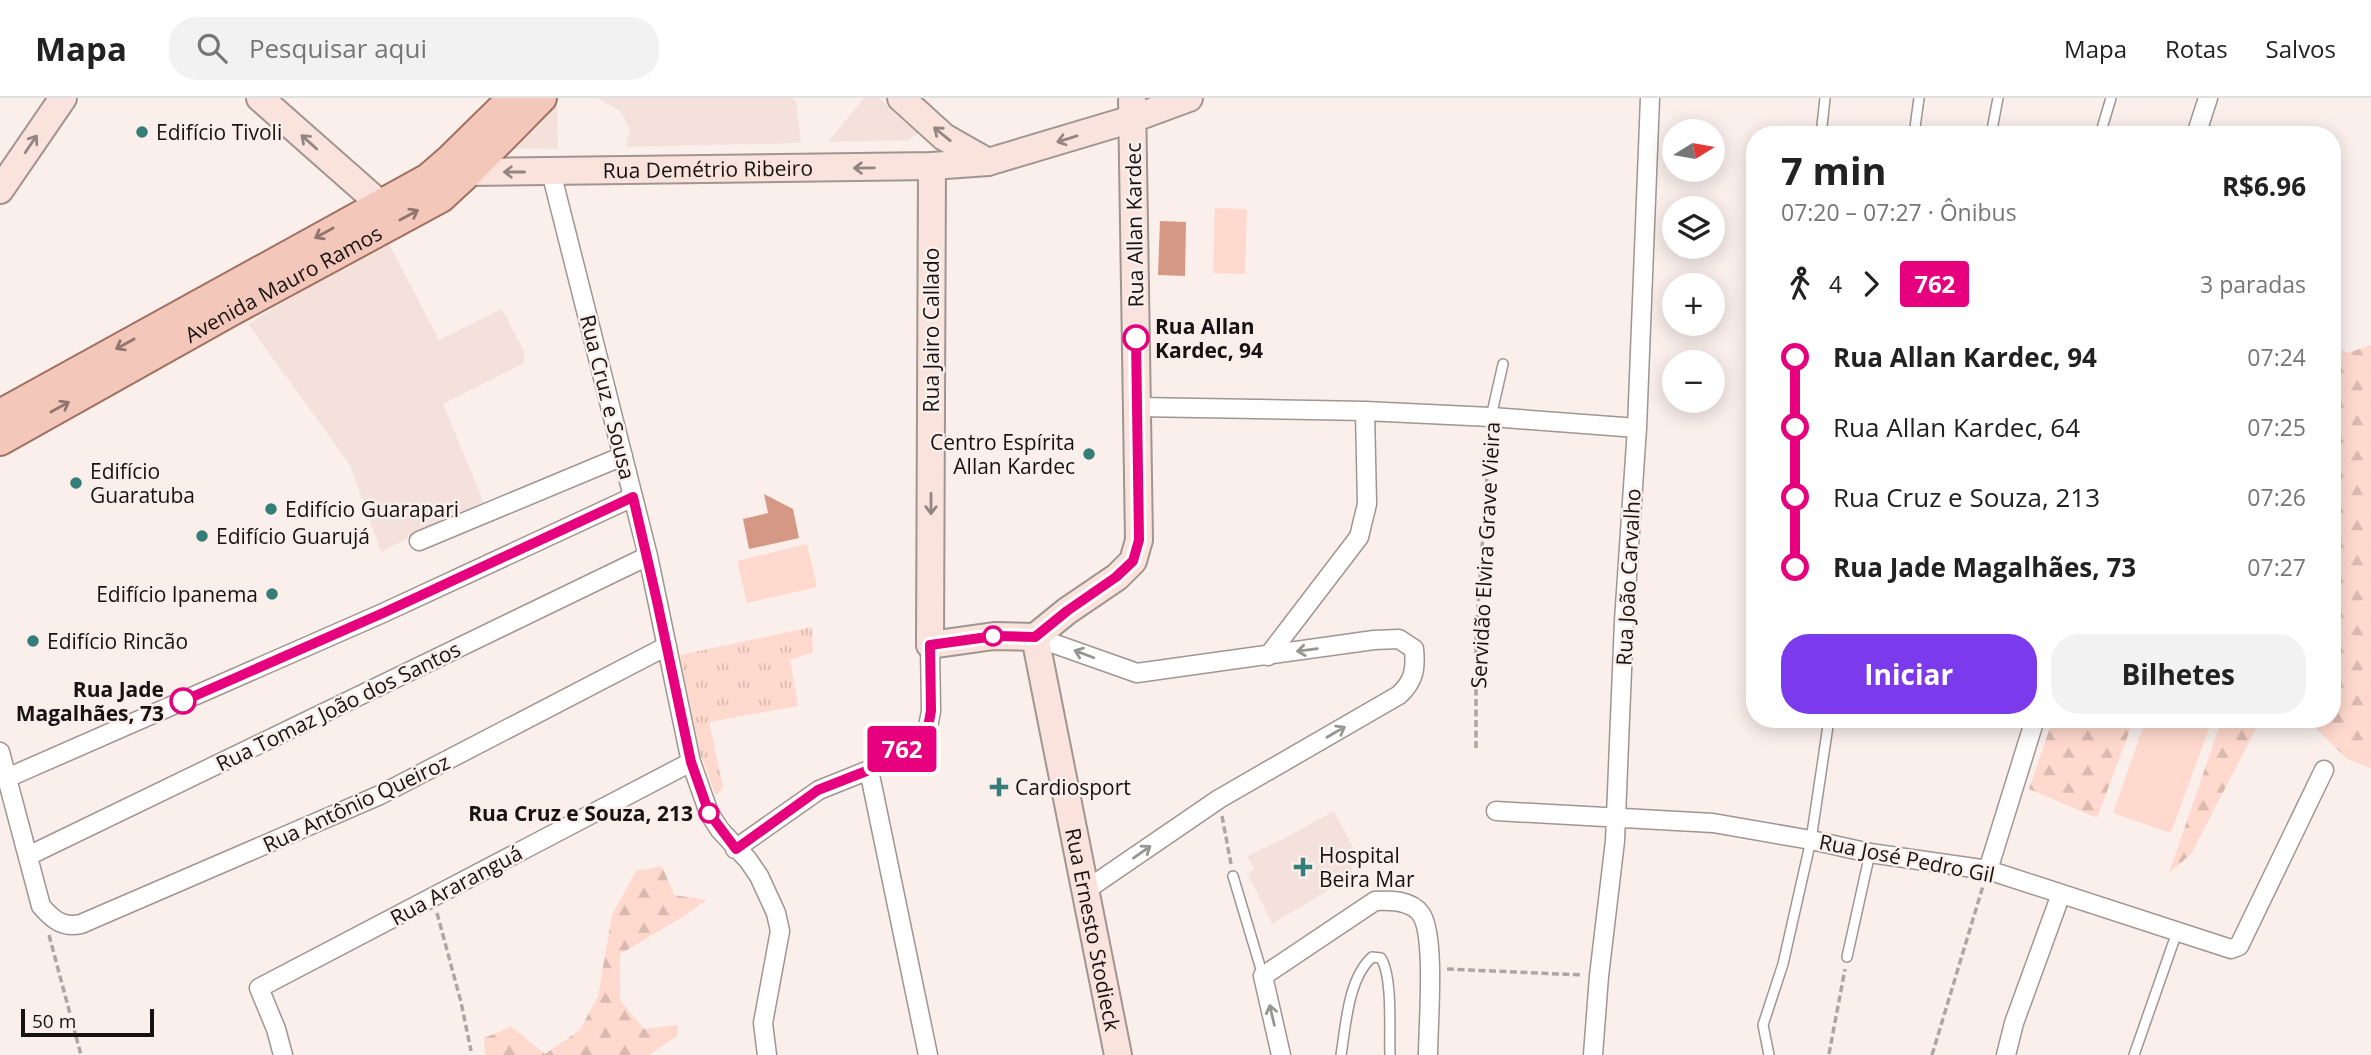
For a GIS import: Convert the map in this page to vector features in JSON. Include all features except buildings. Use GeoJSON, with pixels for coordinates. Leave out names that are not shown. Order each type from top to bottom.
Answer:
{"type":"FeatureCollection","features":[{"type":"Feature","properties":{"kind":"main road","name":"Avenida Mauro Ramos"},"geometry":{"type":"LineString","coordinates":[[0,414],[428,178],[512,98]]}},
{"type":"Feature","properties":{"kind":"main road","name":"Avenida Mauro Ramos"},"geometry":{"type":"LineString","coordinates":[[0,440],[432,203],[469,172],[542,98]]}},
{"type":"Feature","properties":{"kind":"street"},"geometry":{"type":"LineString","coordinates":[[0,190],[63,98]]}},
{"type":"Feature","properties":{"kind":"street"},"geometry":{"type":"LineString","coordinates":[[260,98],[379,203]]}},
{"type":"Feature","properties":{"kind":"street"},"geometry":{"type":"LineString","coordinates":[[901,98],[944,137],[988,162]]}},
{"type":"Feature","properties":{"kind":"street","name":"Rua Demétrio Ribeiro"},"geometry":{"type":"LineString","coordinates":[[428,178],[469,172],[932,166],[988,162],[1132,109],[1189,98]]}},
{"type":"Feature","properties":{"kind":"street","name":"Rua João Carvalho"},"geometry":{"type":"LineString","coordinates":[[1593,1055],[1616,819],[1624,621],[1637,428],[1650,98]]}},
{"type":"Feature","properties":{"kind":"street"},"geometry":{"type":"LineString","coordinates":[[2199,126],[2208,98]]}},
{"type":"Feature","properties":{"kind":"street","name":"Rua Allan Kardec"},"geometry":{"type":"LineString","coordinates":[[1035,637],[1116,577],[1133,561],[1139,540],[1132,109]]}},
{"type":"Feature","properties":{"kind":"street","name":"Rua Jairo Callado"},"geometry":{"type":"LineString","coordinates":[[736,849],[818,790],[869,770],[913,742],[928,727],[931,711],[932,166]]}},
{"type":"Feature","properties":{"kind":"street","name":"Rua Cruz e Sousa"},"geometry":{"type":"LineString","coordinates":[[551,172],[648,556],[691,762],[709,813],[759,876],[776,913],[780,931],[763,1024],[768,1055]]}},
{"type":"Feature","properties":{"kind":"street"},"geometry":{"type":"LineString","coordinates":[[1137,407],[1365,411],[1637,428]]}},
{"type":"Feature","properties":{"kind":"street"},"geometry":{"type":"LineString","coordinates":[[1268,656],[1359,537],[1367,504],[1365,411]]}},
{"type":"Feature","properties":{"kind":"street"},"geometry":{"type":"LineString","coordinates":[[419,541],[623,456]]}},
{"type":"Feature","properties":{"kind":"street"},"geometry":{"type":"LineString","coordinates":[[7,778],[383,613],[633,497]]}},
{"type":"Feature","properties":{"kind":"street","name":"Rua Tomaz João dos Santos"},"geometry":{"type":"LineString","coordinates":[[27,856],[648,556]]}},
{"type":"Feature","properties":{"kind":"street"},"geometry":{"type":"LineString","coordinates":[[930,645],[995,636],[1035,637],[1137,673],[1374,640],[1399,639],[1414,649],[1416,667],[1411,685],[1399,695],[1219,799],[1086,890]]}},
{"type":"Feature","properties":{"kind":"street","name":"Rua Ernesto Stodieck"},"geometry":{"type":"LineString","coordinates":[[1035,637],[1118,1055]]}},
{"type":"Feature","properties":{"kind":"street","name":"Rua Antônio Queiroz"},"geometry":{"type":"LineString","coordinates":[[41,906],[51,919],[72,926],[82,924],[380,795],[667,646]]}},
{"type":"Feature","properties":{"kind":"street"},"geometry":{"type":"LineString","coordinates":[[1988,870],[2032,728]]}},
{"type":"Feature","properties":{"kind":"street"},"geometry":{"type":"LineString","coordinates":[[0,752],[41,906]]}},
{"type":"Feature","properties":{"kind":"street","name":"Rua Araranguá"},"geometry":{"type":"LineString","coordinates":[[283,1055],[276,1029],[259,988],[691,762]]}},
{"type":"Feature","properties":{"kind":"street"},"geometry":{"type":"LineString","coordinates":[[869,770],[928,1055]]}},
{"type":"Feature","properties":{"kind":"street","name":"Rua José Pedro Gil"},"geometry":{"type":"LineString","coordinates":[[1496,811],[1713,823],[1870,853],[1988,870],[2231,949],[2239,946],[2324,770]]}},
{"type":"Feature","properties":{"kind":"street"},"geometry":{"type":"LineString","coordinates":[[2006,1055],[2014,1023],[2061,894]]}},
{"type":"Feature","properties":{"kind":"street"},"geometry":{"type":"LineString","coordinates":[[1281,1055],[1263,976],[1375,901],[1393,900],[1407,904],[1420,913],[1428,938],[1428,1055]]}},
{"type":"Feature","properties":{"kind":"lane"},"geometry":{"type":"LineString","coordinates":[[1822,126],[1825,98]]}},
{"type":"Feature","properties":{"kind":"lane"},"geometry":{"type":"LineString","coordinates":[[1915,126],[1919,98]]}},
{"type":"Feature","properties":{"kind":"lane"},"geometry":{"type":"LineString","coordinates":[[1993,126],[1998,98]]}},
{"type":"Feature","properties":{"kind":"lane"},"geometry":{"type":"LineString","coordinates":[[2103,126],[2111,98]]}},
{"type":"Feature","properties":{"kind":"lane","name":"Servidão Elvira Grave Vieira"},"geometry":{"type":"LineString","coordinates":[[1492,417],[1503,364]]}},
{"type":"Feature","properties":{"kind":"lane"},"geometry":{"type":"LineString","coordinates":[[1769,1055],[1763,1025],[1783,964],[1811,840],[1828,728]]}},
{"type":"Feature","properties":{"kind":"lane"},"geometry":{"type":"LineString","coordinates":[[1847,957],[1870,853]]}},
{"type":"Feature","properties":{"kind":"lane"},"geometry":{"type":"LineString","coordinates":[[1233,876],[1263,976]]}},
{"type":"Feature","properties":{"kind":"lane"},"geometry":{"type":"LineString","coordinates":[[2134,1055],[2177,932]]}},
{"type":"Feature","properties":{"kind":"lane"},"geometry":{"type":"LineString","coordinates":[[1341,1055],[1355,987],[1364,964],[1372,957],[1381,958],[1388,978],[1390,1055]]}},
{"type":"Feature","properties":{"kind":"path","name":"Servidão Elvira Grave Vieira"},"geometry":{"type":"LineString","coordinates":[[1476,748],[1476,636],[1492,417]]}},
{"type":"Feature","properties":{"kind":"path"},"geometry":{"type":"LineString","coordinates":[[1219,799],[1233,876]]}},
{"type":"Feature","properties":{"kind":"path"},"geometry":{"type":"LineString","coordinates":[[1933,1055],[1988,870]]}},
{"type":"Feature","properties":{"kind":"path"},"geometry":{"type":"LineString","coordinates":[[433,897],[471,1051]]}},
{"type":"Feature","properties":{"kind":"path"},"geometry":{"type":"LineString","coordinates":[[41,906],[81,1055]]}},
{"type":"Feature","properties":{"kind":"path"},"geometry":{"type":"LineString","coordinates":[[1829,1054],[1847,957]]}},
{"type":"Feature","properties":{"kind":"path"},"geometry":{"type":"LineString","coordinates":[[1429,968],[1599,976]]}},
{"type":"Feature","properties":{"kind":"shaded area"},"geometry":{"type":"Polygon","coordinates":[[[557,98],[558,149],[515,148],[512,142],[557,98]]]}},
{"type":"Feature","properties":{"kind":"shaded area"},"geometry":{"type":"Polygon","coordinates":[[[598,98],[792,98],[796,101],[801,143],[626,147],[630,130],[621,112],[598,98]]]}},
{"type":"Feature","properties":{"kind":"shaded area"},"geometry":{"type":"Polygon","coordinates":[[[864,98],[879,98],[920,133],[908,140],[828,142],[864,98]]]}},
{"type":"Feature","properties":{"kind":"shaded area"},"geometry":{"type":"Polygon","coordinates":[[[1160,221],[1186,222],[1185,276],[1158,275],[1160,221]]]}},
{"type":"Feature","properties":{"kind":"shaded area"},"geometry":{"type":"Polygon","coordinates":[[[387,240],[439,340],[502,309],[524,351],[524,363],[443,404],[484,503],[381,552],[350,465],[248,324],[387,240]]]}},
{"type":"Feature","properties":{"kind":"shaded area"},"geometry":{"type":"Polygon","coordinates":[[[764,494],[793,509],[799,538],[749,549],[743,519],[768,513],[764,494]]]}},
{"type":"Feature","properties":{"kind":"shaded area","name":"Hospital Beira Mar"},"geometry":{"type":"Polygon","coordinates":[[[1334,811],[1361,862],[1353,866],[1352,872],[1345,875],[1344,881],[1272,924],[1248,874],[1254,869],[1247,856],[1334,811]]]}},
{"type":"Feature","properties":{"kind":"green space"},"geometry":{"type":"Polygon","coordinates":[[[1215,208],[1247,209],[1245,274],[1213,273],[1215,208]]]}},
{"type":"Feature","properties":{"kind":"green space"},"geometry":{"type":"Polygon","coordinates":[[[2371,345],[2371,768],[2347,759],[2316,728],[2341,728],[2341,350],[2348,353],[2371,345]]]}},
{"type":"Feature","properties":{"kind":"green space"},"geometry":{"type":"Polygon","coordinates":[[[807,544],[817,587],[747,603],[737,561],[807,544]]]}},
{"type":"Feature","properties":{"kind":"green space"},"geometry":{"type":"Polygon","coordinates":[[[812,627],[813,652],[790,660],[798,706],[709,722],[723,787],[716,796],[700,753],[680,655],[812,627]]]}},
{"type":"Feature","properties":{"kind":"green space"},"geometry":{"type":"Polygon","coordinates":[[[2050,728],[2131,728],[2097,818],[2029,789],[2050,728]]]}},
{"type":"Feature","properties":{"kind":"green space"},"geometry":{"type":"Polygon","coordinates":[[[2143,728],[2209,728],[2171,833],[2113,813],[2143,728]]]}},
{"type":"Feature","properties":{"kind":"green space"},"geometry":{"type":"Polygon","coordinates":[[[2219,728],[2256,728],[2191,854],[2169,873],[2219,728]]]}},
{"type":"Feature","properties":{"kind":"green space"},"geometry":{"type":"Polygon","coordinates":[[[662,866],[674,895],[707,900],[620,954],[620,1000],[644,1029],[678,1025],[677,1036],[649,1055],[485,1055],[484,1038],[511,1027],[545,1054],[580,1030],[598,996],[612,915],[636,871],[662,866]]]}},
{"type":"Feature","properties":{"kind":"bus line","name":"762"},"geometry":{"type":"LineString","coordinates":[[183,701],[383,613],[633,497],[699,791],[709,813],[736,849],[818,790],[869,770],[913,742],[928,727],[931,711],[930,645],[995,636],[1035,637],[1116,577],[1133,561],[1139,540],[1136,338]]}},
{"type":"Feature","properties":{"kind":"place","name":"Edifício Tivoli"},"geometry":{"type":"Point","coordinates":[142,132]}},
{"type":"Feature","properties":{"kind":"place","name":"Rua Allan Kardec, 94"},"geometry":{"type":"Point","coordinates":[1136,338]}},
{"type":"Feature","properties":{"kind":"place","name":"Centro Espírita Allan Kardec"},"geometry":{"type":"Point","coordinates":[1089,454]}},
{"type":"Feature","properties":{"kind":"place","name":"Edifício Guaratuba"},"geometry":{"type":"Point","coordinates":[76,483]}},
{"type":"Feature","properties":{"kind":"place","name":"Edifício Guarapari"},"geometry":{"type":"Point","coordinates":[271,509]}},
{"type":"Feature","properties":{"kind":"place","name":"Edifício Guarujá"},"geometry":{"type":"Point","coordinates":[202,536]}},
{"type":"Feature","properties":{"kind":"place","name":"Edifício Ipanema"},"geometry":{"type":"Point","coordinates":[272,594]}},
{"type":"Feature","properties":{"kind":"place","name":"Edifício Rincão"},"geometry":{"type":"Point","coordinates":[33,641]}},
{"type":"Feature","properties":{"kind":"place","name":"Rua Jade Magalhães, 73"},"geometry":{"type":"Point","coordinates":[183,701]}},
{"type":"Feature","properties":{"kind":"place","name":"Cardiosport"},"geometry":{"type":"Point","coordinates":[999,787]}},
{"type":"Feature","properties":{"kind":"place","name":"Rua Cruz e Souza, 213"},"geometry":{"type":"Point","coordinates":[709,813]}},
{"type":"Feature","properties":{"kind":"place","name":"Hospital Beira Mar"},"geometry":{"type":"Point","coordinates":[1303,867]}}]}
